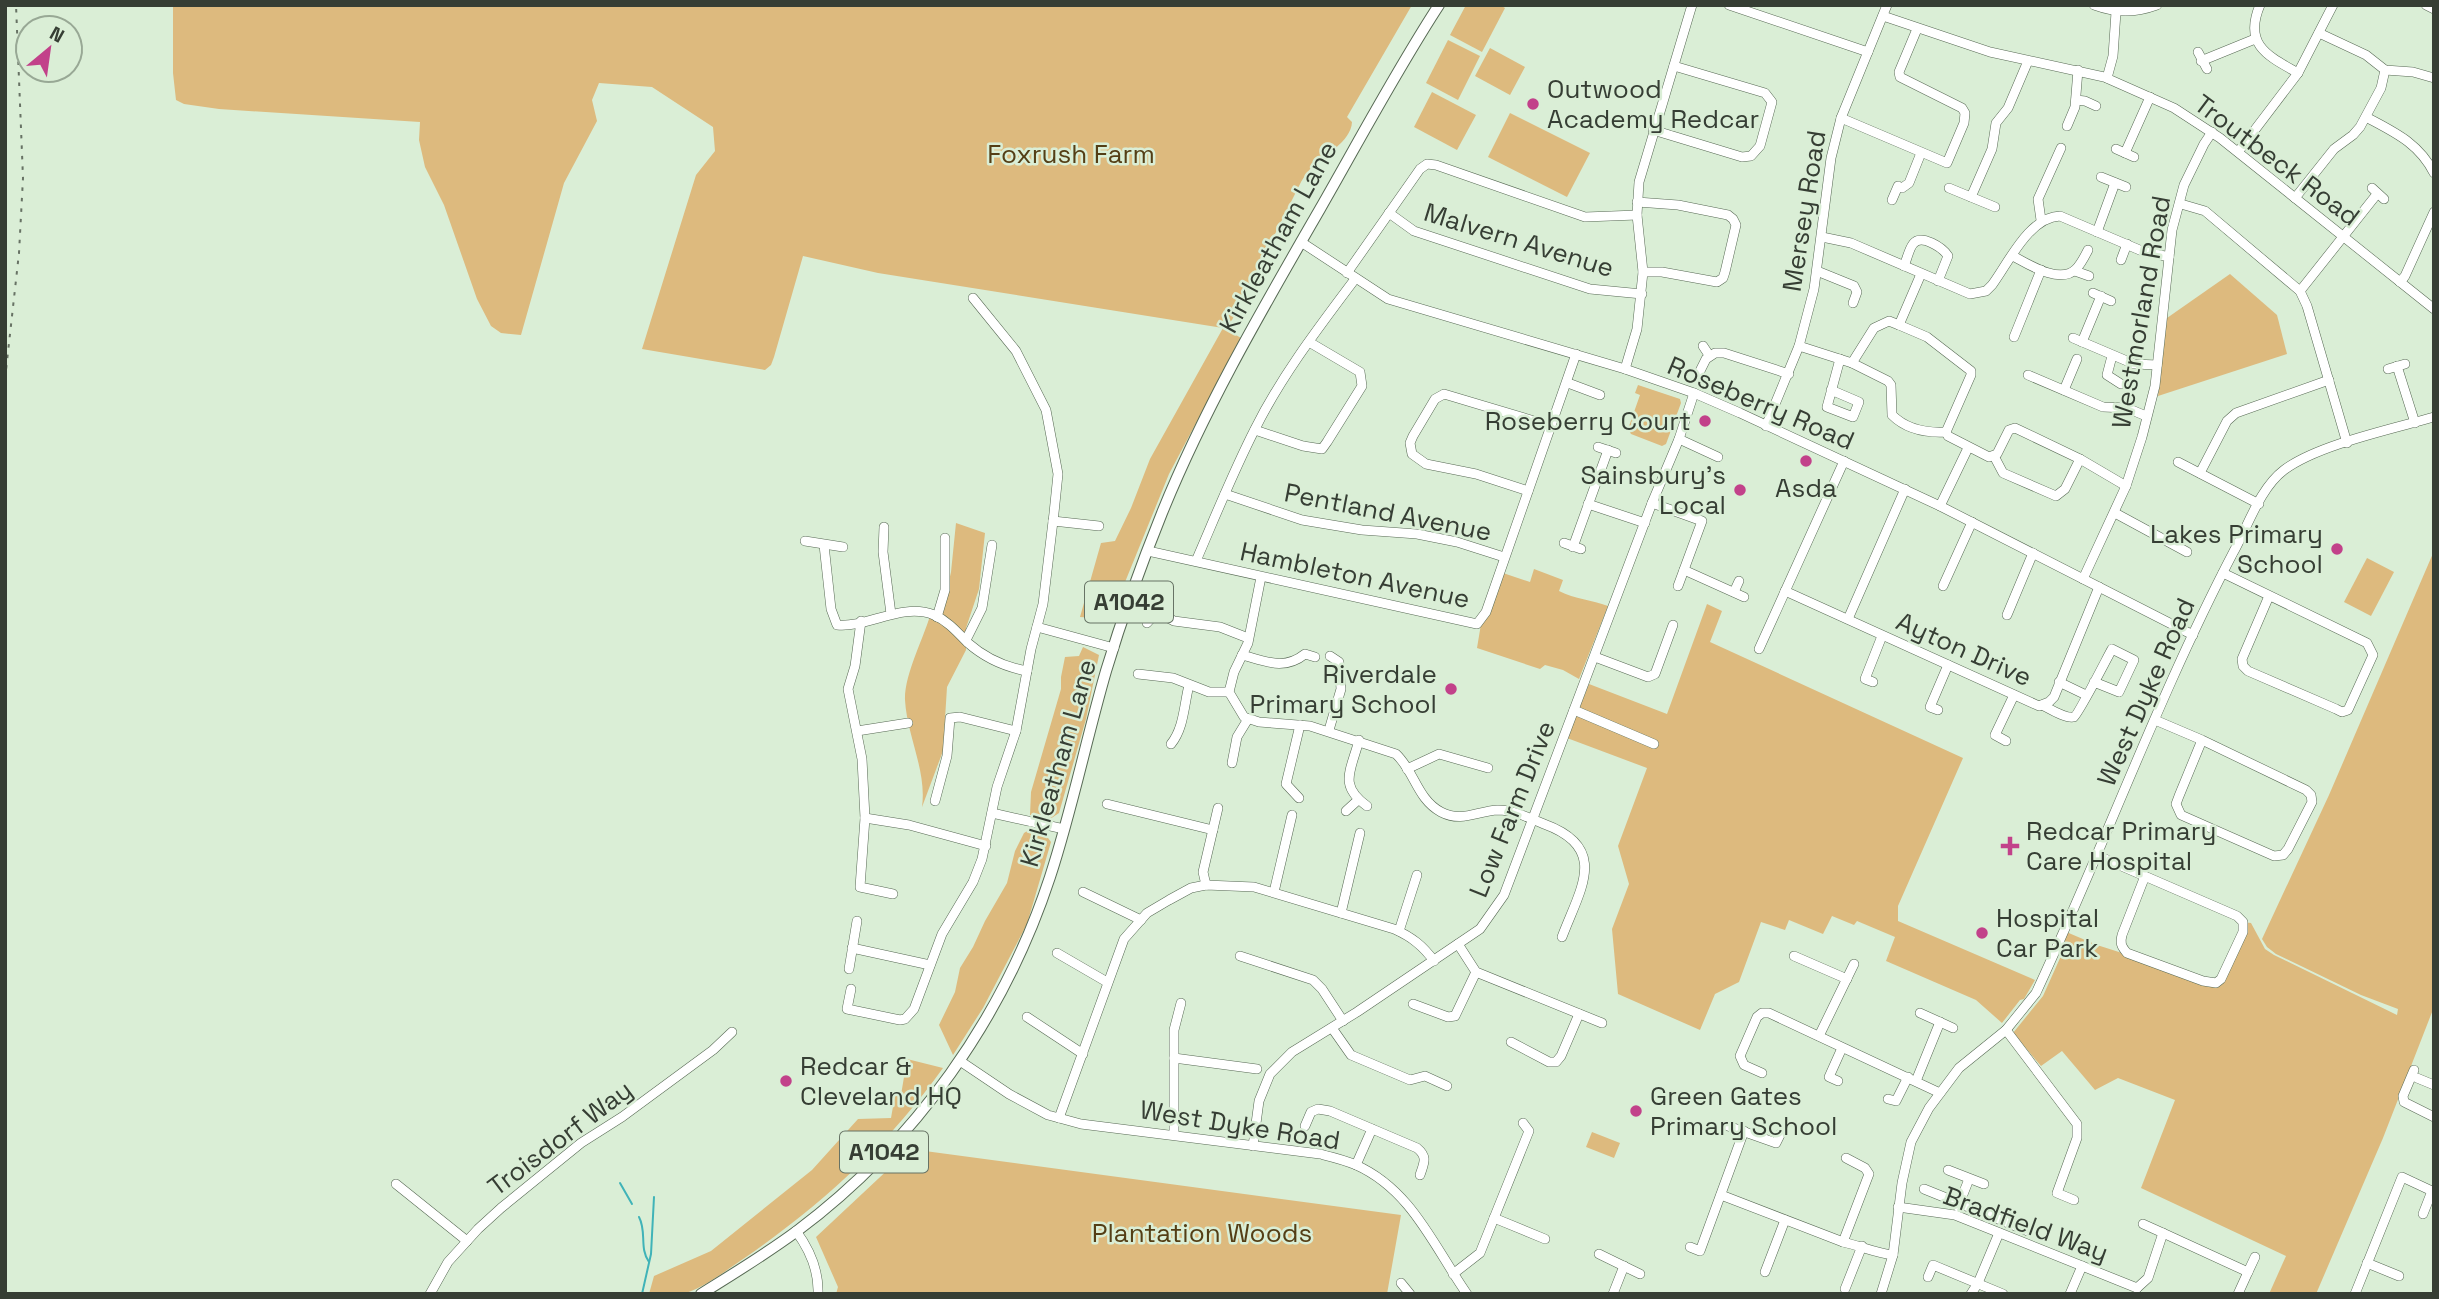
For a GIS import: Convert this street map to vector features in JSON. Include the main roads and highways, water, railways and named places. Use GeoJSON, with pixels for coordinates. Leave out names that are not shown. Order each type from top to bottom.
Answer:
{"type":"FeatureCollection","features":[{"type":"Feature","properties":{"kind":"main road","name":"Kirkleatham Lane"},"geometry":{"type":"LineString","coordinates":[[701,1294],[796,1231],[865,1173],[922,1112],[960,1061],[989,1013],[1031,927],[1049,880],[1114,649],[1148,551],[1181,468],[1251,330],[1392,81],[1439,5]]}},
{"type":"Feature","properties":{"kind":"waterway"},"geometry":{"type":"LineString","coordinates":[[620,1183],[632,1204]]}},
{"type":"Feature","properties":{"kind":"waterway"},"geometry":{"type":"LineString","coordinates":[[642,1294],[651,1254],[654,1197]]}},
{"type":"Feature","properties":{"kind":"waterway"},"geometry":{"type":"LineString","coordinates":[[639,1217],[643,1228],[644,1251],[649,1262]]}},
{"type":"Feature","properties":{"kind":"railway"},"geometry":{"type":"LineString","coordinates":[[5,379],[19,253],[23,178],[16,5]]}},
{"type":"Feature","properties":{"kind":"place","name":"Outwood Academy Redcar"},"geometry":{"type":"Point","coordinates":[1533,104]}},
{"type":"Feature","properties":{"kind":"place","name":"Roseberry Court"},"geometry":{"type":"Point","coordinates":[1705,421]}},
{"type":"Feature","properties":{"kind":"place","name":"Asda"},"geometry":{"type":"Point","coordinates":[1806,461]}},
{"type":"Feature","properties":{"kind":"place","name":"Sainsbury's Local"},"geometry":{"type":"Point","coordinates":[1740,490]}},
{"type":"Feature","properties":{"kind":"place","name":"Lakes Primary School"},"geometry":{"type":"Point","coordinates":[2337,549]}},
{"type":"Feature","properties":{"kind":"place","name":"Riverdale Primary School"},"geometry":{"type":"Point","coordinates":[1451,689]}},
{"type":"Feature","properties":{"kind":"place","name":"Redcar Primary Care Hospital"},"geometry":{"type":"Point","coordinates":[2010,846]}},
{"type":"Feature","properties":{"kind":"place","name":"Hospital Car Park"},"geometry":{"type":"Point","coordinates":[1982,933]}},
{"type":"Feature","properties":{"kind":"place","name":"Redcar & Cleveland HQ"},"geometry":{"type":"Point","coordinates":[786,1081]}},
{"type":"Feature","properties":{"kind":"place","name":"Green Gates Primary School"},"geometry":{"type":"Point","coordinates":[1636,1111]}},
{"type":"Feature","properties":{"kind":"park label","name":"Foxrush Farm"},"geometry":{"type":"Point","coordinates":[1071,154]}},
{"type":"Feature","properties":{"kind":"park label","name":"Plantation Woods"},"geometry":{"type":"Point","coordinates":[1202,1233]}}]}
